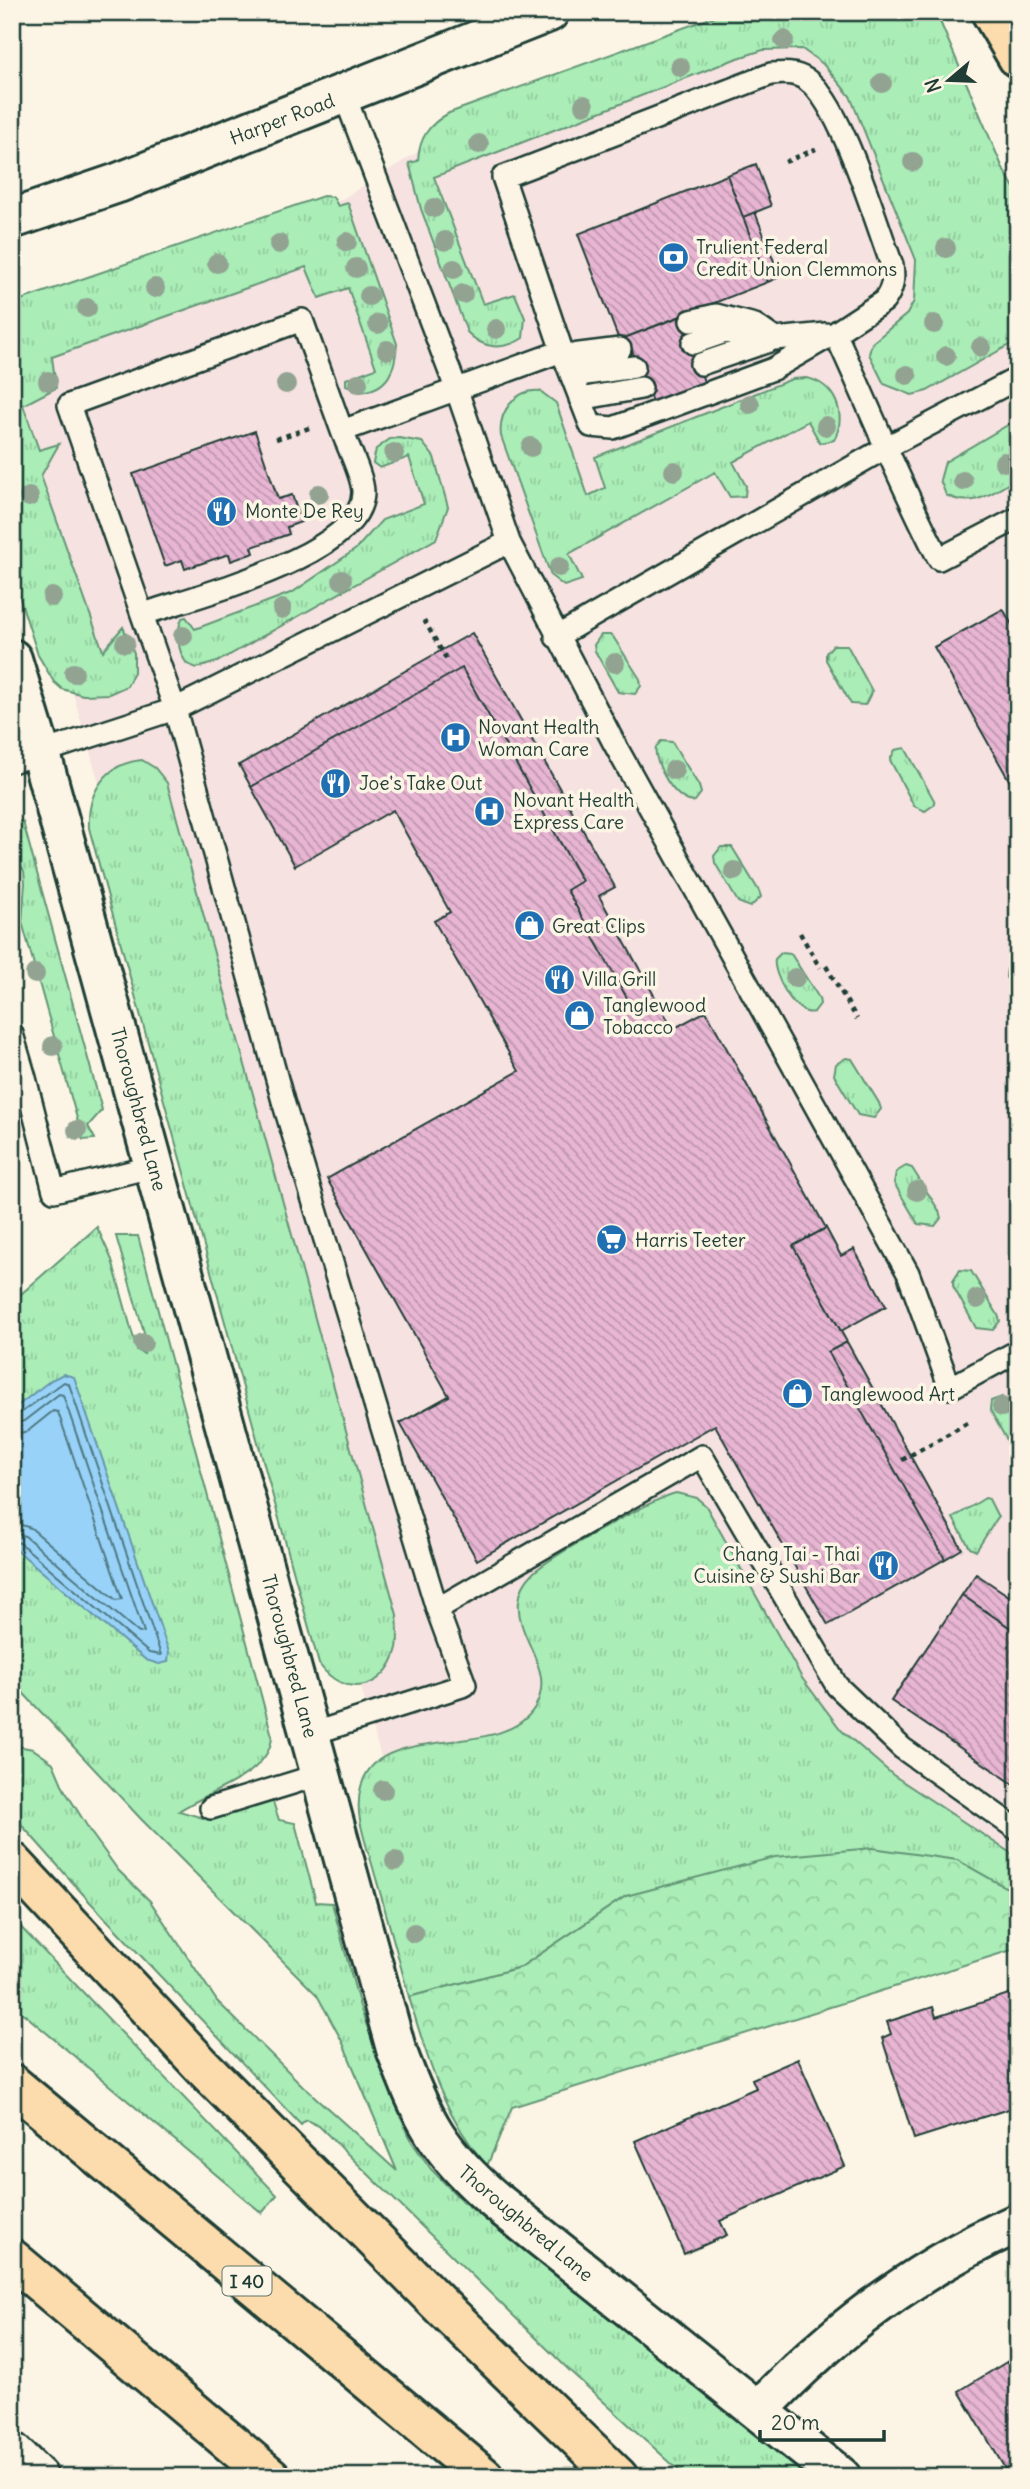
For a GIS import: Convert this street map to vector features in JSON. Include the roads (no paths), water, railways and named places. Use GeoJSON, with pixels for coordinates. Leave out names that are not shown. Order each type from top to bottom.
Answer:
{"type":"FeatureCollection","features":[{"type":"Feature","properties":{"kind":"main road"},"geometry":{"type":"LineString","coordinates":[[991,12],[1018,58]]}},
{"type":"Feature","properties":{"kind":"main road"},"geometry":{"type":"LineString","coordinates":[[12,1862],[203,2067],[445,2310],[618,2477]]}},
{"type":"Feature","properties":{"kind":"main road","name":"I 40"},"geometry":{"type":"LineString","coordinates":[[12,2084],[484,2477]]}},
{"type":"Feature","properties":{"kind":"main road"},"geometry":{"type":"LineString","coordinates":[[12,2259],[271,2477]]}},
{"type":"Feature","properties":{"kind":"street","name":"Harper Road"},"geometry":{"type":"LineString","coordinates":[[12,219],[118,183],[549,12]]}},
{"type":"Feature","properties":{"kind":"street","name":"Thoroughbred Lane"},"geometry":{"type":"LineString","coordinates":[[12,659],[27,758],[155,1166],[396,2049],[426,2123],[446,2153],[497,2202],[841,2477]]}},
{"type":"Feature","properties":{"kind":"street"},"geometry":{"type":"LineString","coordinates":[[759,2410],[860,2316],[903,2283],[948,2256],[1018,2223]]}},
{"type":"Feature","properties":{"kind":"street"},"geometry":{"type":"LineString","coordinates":[[12,2452],[38,2477]]}},
{"type":"Feature","properties":{"kind":"lane"},"geometry":{"type":"LineString","coordinates":[[787,72],[808,80],[831,113],[892,265],[894,279],[890,293],[884,301],[835,333],[773,369],[613,428],[591,426],[503,177],[771,74],[787,72]]}},
{"type":"Feature","properties":{"kind":"lane"},"geometry":{"type":"LineString","coordinates":[[344,94],[456,388],[509,542],[556,637],[908,1273],[950,1388],[1018,1350]]}},
{"type":"Feature","properties":{"kind":"lane"},"geometry":{"type":"LineString","coordinates":[[692,332],[716,315],[755,325],[775,339]]}},
{"type":"Feature","properties":{"kind":"lane"},"geometry":{"type":"LineString","coordinates":[[144,614],[306,557],[340,534],[354,519],[363,491],[302,320],[69,405],[175,709],[283,1101],[437,1609],[466,1685],[312,1734]]}},
{"type":"Feature","properties":{"kind":"lane"},"geometry":{"type":"LineString","coordinates":[[701,364],[775,339],[835,333]]}},
{"type":"Feature","properties":{"kind":"lane"},"geometry":{"type":"LineString","coordinates":[[835,333],[887,447],[904,492],[939,559],[1018,518]]}},
{"type":"Feature","properties":{"kind":"lane"},"geometry":{"type":"LineString","coordinates":[[342,431],[456,388],[563,353],[620,349]]}},
{"type":"Feature","properties":{"kind":"lane"},"geometry":{"type":"LineString","coordinates":[[572,376],[634,367]]}},
{"type":"Feature","properties":{"kind":"lane"},"geometry":{"type":"LineString","coordinates":[[556,637],[887,447],[1018,378]]}},
{"type":"Feature","properties":{"kind":"lane"},"geometry":{"type":"LineString","coordinates":[[580,399],[641,388]]}},
{"type":"Feature","properties":{"kind":"lane"},"geometry":{"type":"LineString","coordinates":[[27,758],[175,709],[509,542]]}},
{"type":"Feature","properties":{"kind":"lane"},"geometry":{"type":"LineString","coordinates":[[12,1034],[19,1084],[54,1191],[155,1166]]}},
{"type":"Feature","properties":{"kind":"lane"},"geometry":{"type":"LineString","coordinates":[[437,1609],[702,1456],[837,1686],[902,1748],[1018,1830]]}},
{"type":"Feature","properties":{"kind":"lane"},"geometry":{"type":"LineString","coordinates":[[211,1808],[322,1774]]}},
{"type":"Feature","properties":{"kind":"water"},"geometry":{"type":"Polygon","coordinates":[[[63,1374],[74,1377],[169,1652],[168,1662],[159,1664],[146,1660],[12,1546],[12,1410],[63,1374]]]}},
{"type":"Feature","properties":{"kind":"place","name":"Trulient Federal Credit Union Clemmons"},"geometry":{"type":"Point","coordinates":[673,258]}},
{"type":"Feature","properties":{"kind":"place","name":"Monte De Rey"},"geometry":{"type":"Point","coordinates":[222,511]}},
{"type":"Feature","properties":{"kind":"place","name":"Novant Health Woman Care"},"geometry":{"type":"Point","coordinates":[455,738]}},
{"type":"Feature","properties":{"kind":"place","name":"Joe's Take Out"},"geometry":{"type":"Point","coordinates":[336,783]}},
{"type":"Feature","properties":{"kind":"place","name":"Novant Health Express Care"},"geometry":{"type":"Point","coordinates":[490,811]}},
{"type":"Feature","properties":{"kind":"place","name":"Great Clips"},"geometry":{"type":"Point","coordinates":[529,926]}},
{"type":"Feature","properties":{"kind":"place","name":"Villa Grill"},"geometry":{"type":"Point","coordinates":[559,979]}},
{"type":"Feature","properties":{"kind":"place","name":"Tanglewood Tobacco"},"geometry":{"type":"Point","coordinates":[580,1016]}},
{"type":"Feature","properties":{"kind":"place","name":"Harris Teeter"},"geometry":{"type":"Point","coordinates":[612,1240]}},
{"type":"Feature","properties":{"kind":"place","name":"Tanglewood Art"},"geometry":{"type":"Point","coordinates":[798,1394]}},
{"type":"Feature","properties":{"kind":"place","name":"Chang Tai - Thai Cuisine & Sushi Bar"},"geometry":{"type":"Point","coordinates":[883,1565]}}]}
